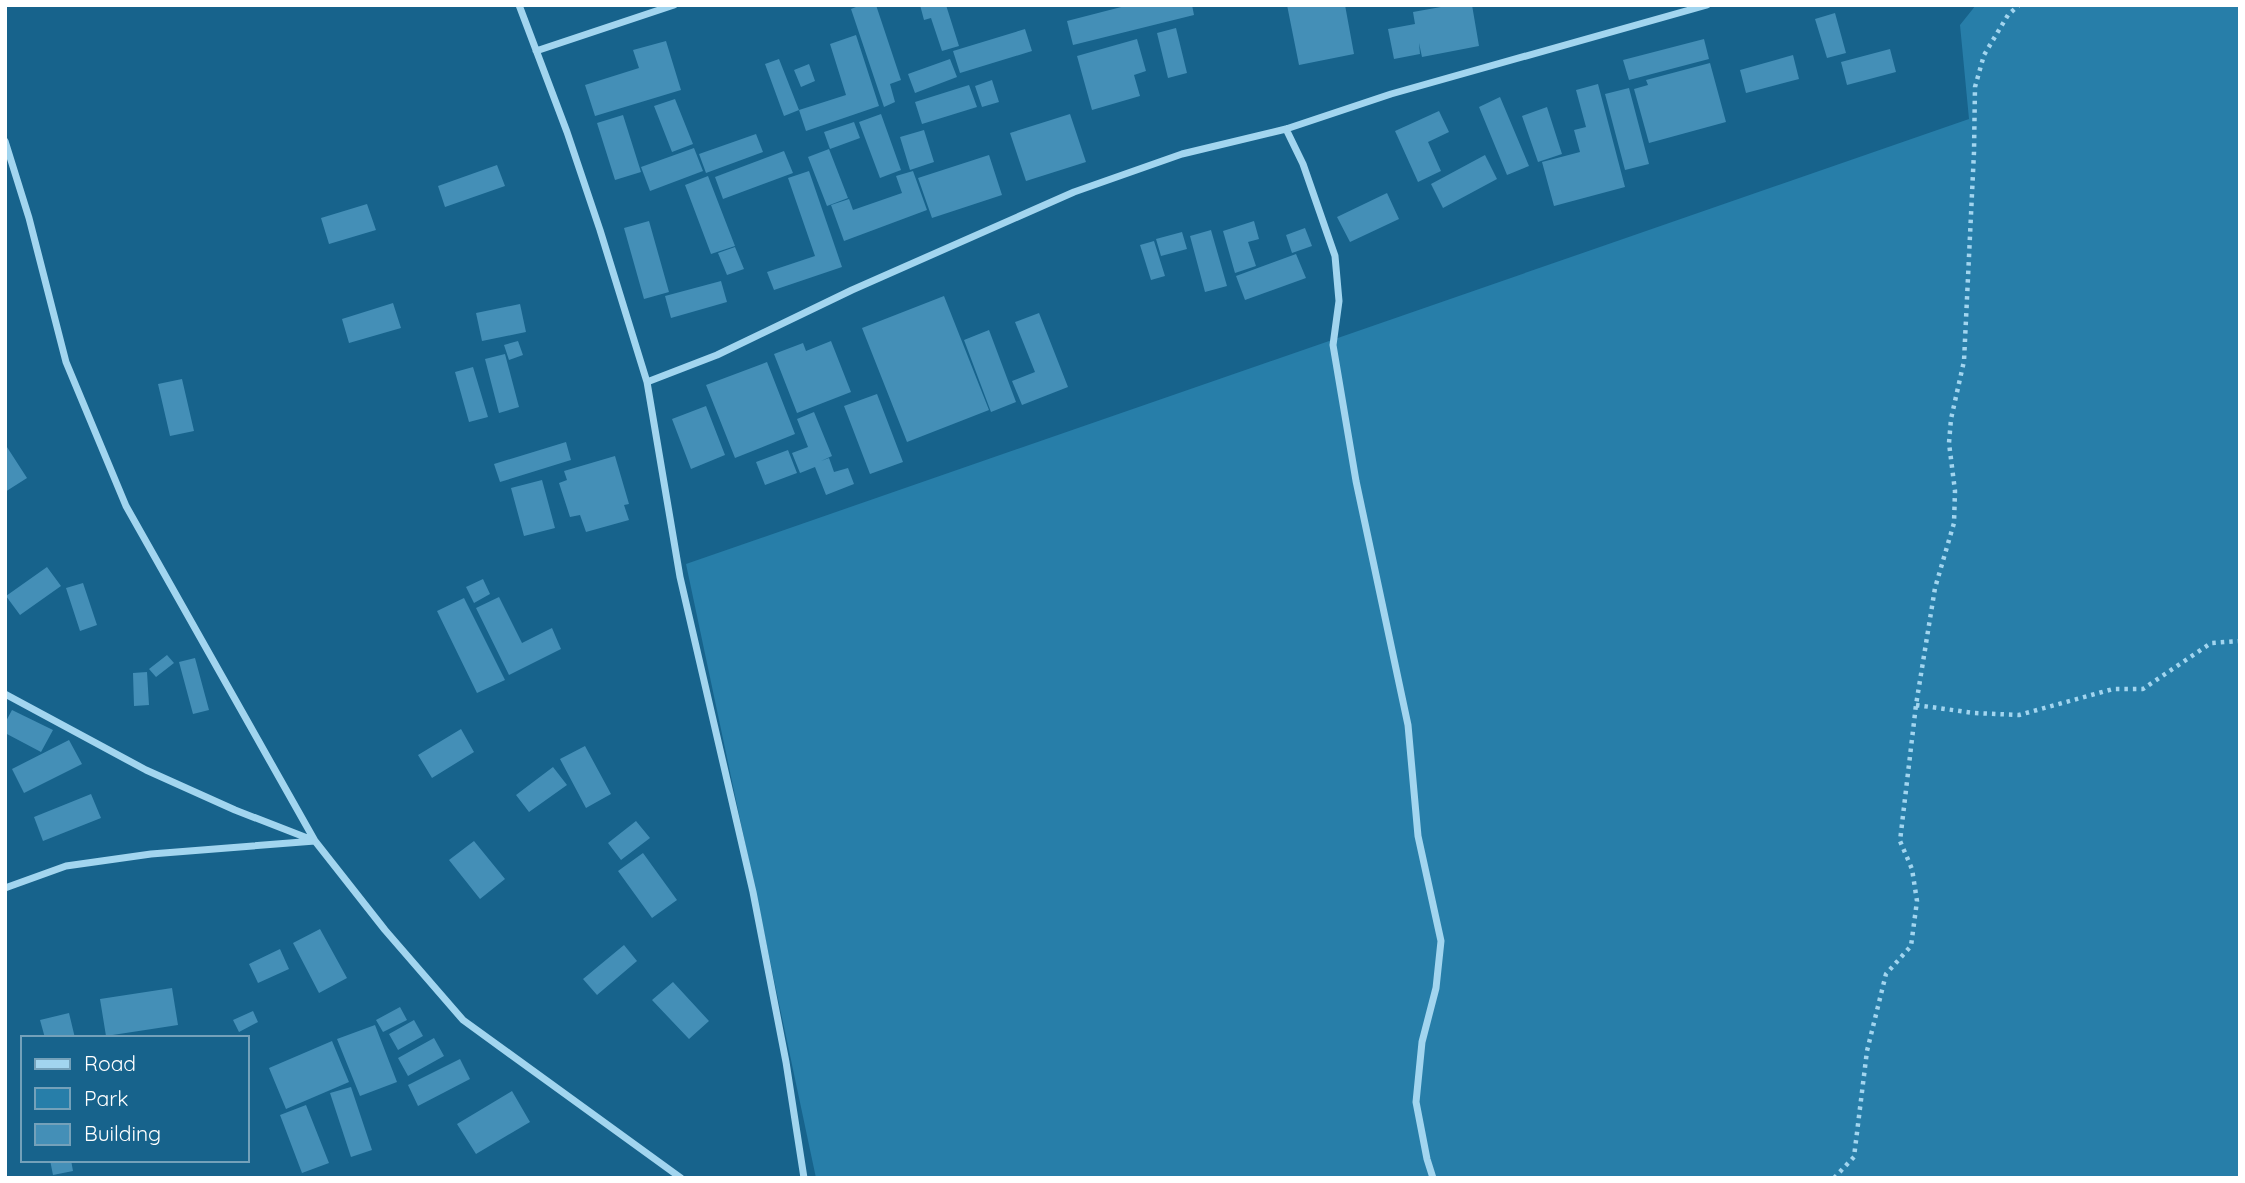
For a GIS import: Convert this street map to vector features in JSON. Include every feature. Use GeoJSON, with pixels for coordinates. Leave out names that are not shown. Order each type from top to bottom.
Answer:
{"type":"FeatureCollection","features":[{"type":"Feature","properties":{"kind":"street"},"geometry":{"type":"LineString","coordinates":[[519,5],[567,132],[648,383],[680,577],[753,892],[786,1062],[804,1178]]}},
{"type":"Feature","properties":{"kind":"street"},"geometry":{"type":"LineString","coordinates":[[536,51],[674,5]]}},
{"type":"Feature","properties":{"kind":"street"},"geometry":{"type":"LineString","coordinates":[[648,383],[717,355],[852,290],[1074,192],[1182,154],[1286,129],[1391,94],[1707,5]]}},
{"type":"Feature","properties":{"kind":"street"},"geometry":{"type":"LineString","coordinates":[[1286,129],[1303,164],[1335,256],[1339,301],[1333,345],[1356,481],[1408,725],[1418,836],[1441,942],[1436,988],[1422,1042],[1416,1102],[1433,1178]]}},
{"type":"Feature","properties":{"kind":"street"},"geometry":{"type":"LineString","coordinates":[[5,141],[29,218],[66,362],[126,506],[315,841],[385,930],[463,1020],[681,1178]]}},
{"type":"Feature","properties":{"kind":"street"},"geometry":{"type":"LineString","coordinates":[[5,694],[146,770],[235,810],[315,841]]}},
{"type":"Feature","properties":{"kind":"street"},"geometry":{"type":"LineString","coordinates":[[5,888],[66,866],[151,854],[315,841]]}},
{"type":"Feature","properties":{"kind":"path"},"geometry":{"type":"LineString","coordinates":[[1834,1178],[1854,1157],[1867,1051],[1886,974],[1911,946],[1916,901],[1912,869],[1900,841],[1916,705],[1935,588],[1954,523],[1955,491],[1949,443],[1951,419],[1964,361],[1975,152],[1975,87],[1984,55],[2008,15],[2019,5]]}},
{"type":"Feature","properties":{"kind":"path"},"geometry":{"type":"LineString","coordinates":[[1916,705],[1974,713],[2019,715],[2113,689],[2143,689],[2211,643],[2240,641]]}},
{"type":"Feature","properties":{"kind":"green space"},"geometry":{"type":"Polygon","coordinates":[[[1976,5],[2240,5],[2240,1178],[816,1178],[686,564],[1969,119],[1960,25],[1976,5]]]}},
{"type":"Feature","properties":{"kind":"building"},"geometry":{"type":"Polygon","coordinates":[[[861,5],[876,5],[901,80],[890,84],[895,102],[884,107],[851,9],[861,5]]]}},
{"type":"Feature","properties":{"kind":"building"},"geometry":{"type":"Polygon","coordinates":[[[920,5],[946,5],[959,46],[942,51],[931,18],[924,20],[920,5]]]}},
{"type":"Feature","properties":{"kind":"building"},"geometry":{"type":"Polygon","coordinates":[[[1129,5],[1192,5],[1194,15],[1073,45],[1067,21],[1129,5]]]}},
{"type":"Feature","properties":{"kind":"building"},"geometry":{"type":"Polygon","coordinates":[[[1287,5],[1345,5],[1354,54],[1299,65],[1287,5]]]}},
{"type":"Feature","properties":{"kind":"building"},"geometry":{"type":"Polygon","coordinates":[[[1452,5],[1472,5],[1479,46],[1422,57],[1419,43],[1420,54],[1394,59],[1388,29],[1415,24],[1413,12],[1452,5]]]}},
{"type":"Feature","properties":{"kind":"building"},"geometry":{"type":"Polygon","coordinates":[[[1835,13],[1846,53],[1827,58],[1815,19],[1835,13]]]}},
{"type":"Feature","properties":{"kind":"building"},"geometry":{"type":"Polygon","coordinates":[[[1176,28],[1187,73],[1168,78],[1157,33],[1176,28]]]}},
{"type":"Feature","properties":{"kind":"building"},"geometry":{"type":"Polygon","coordinates":[[[1025,29],[1032,51],[960,73],[953,51],[1025,29]]]}},
{"type":"Feature","properties":{"kind":"building"},"geometry":{"type":"Polygon","coordinates":[[[856,35],[879,106],[806,131],[799,110],[846,95],[830,44],[856,35]]]}},
{"type":"Feature","properties":{"kind":"building"},"geometry":{"type":"Polygon","coordinates":[[[1137,39],[1146,71],[1134,75],[1140,96],[1092,110],[1077,56],[1137,39]]]}},
{"type":"Feature","properties":{"kind":"building"},"geometry":{"type":"Polygon","coordinates":[[[1704,39],[1709,59],[1629,80],[1623,60],[1704,39]]]}},
{"type":"Feature","properties":{"kind":"building"},"geometry":{"type":"Polygon","coordinates":[[[666,41],[681,90],[595,116],[585,85],[639,68],[633,50],[666,41]]]}},
{"type":"Feature","properties":{"kind":"building"},"geometry":{"type":"Polygon","coordinates":[[[1890,49],[1896,72],[1847,85],[1841,62],[1890,49]]]}},
{"type":"Feature","properties":{"kind":"building"},"geometry":{"type":"Polygon","coordinates":[[[1793,55],[1799,79],[1746,93],[1740,70],[1793,55]]]}},
{"type":"Feature","properties":{"kind":"building"},"geometry":{"type":"Polygon","coordinates":[[[779,59],[799,110],[784,116],[765,64],[779,59]]]}},
{"type":"Feature","properties":{"kind":"building"},"geometry":{"type":"Polygon","coordinates":[[[950,59],[957,77],[915,93],[908,74],[950,59]]]}},
{"type":"Feature","properties":{"kind":"building"},"geometry":{"type":"Polygon","coordinates":[[[1710,63],[1726,122],[1649,143],[1634,89],[1648,85],[1646,80],[1710,63]]]}},
{"type":"Feature","properties":{"kind":"building"},"geometry":{"type":"Polygon","coordinates":[[[809,64],[815,81],[801,87],[794,70],[809,64]]]}},
{"type":"Feature","properties":{"kind":"building"},"geometry":{"type":"Polygon","coordinates":[[[992,80],[999,102],[982,107],[975,86],[992,80]]]}},
{"type":"Feature","properties":{"kind":"building"},"geometry":{"type":"Polygon","coordinates":[[[1598,84],[1625,187],[1554,206],[1542,162],[1580,152],[1574,130],[1586,127],[1576,90],[1598,84]]]}},
{"type":"Feature","properties":{"kind":"building"},"geometry":{"type":"Polygon","coordinates":[[[969,85],[977,107],[922,124],[915,102],[969,85]]]}},
{"type":"Feature","properties":{"kind":"building"},"geometry":{"type":"Polygon","coordinates":[[[1629,88],[1649,164],[1625,170],[1605,94],[1629,88]]]}},
{"type":"Feature","properties":{"kind":"building"},"geometry":{"type":"Polygon","coordinates":[[[1500,97],[1529,166],[1507,175],[1479,107],[1500,97]]]}},
{"type":"Feature","properties":{"kind":"building"},"geometry":{"type":"Polygon","coordinates":[[[675,99],[693,144],[672,152],[654,106],[675,99]]]}},
{"type":"Feature","properties":{"kind":"building"},"geometry":{"type":"Polygon","coordinates":[[[1547,107],[1562,154],[1538,162],[1522,116],[1547,107]]]}},
{"type":"Feature","properties":{"kind":"building"},"geometry":{"type":"Polygon","coordinates":[[[1439,111],[1449,132],[1428,142],[1441,171],[1418,182],[1395,131],[1439,111]]]}},
{"type":"Feature","properties":{"kind":"building"},"geometry":{"type":"Polygon","coordinates":[[[881,114],[901,170],[880,178],[859,122],[881,114]]]}},
{"type":"Feature","properties":{"kind":"building"},"geometry":{"type":"Polygon","coordinates":[[[1070,114],[1086,162],[1026,181],[1010,133],[1070,114]]]}},
{"type":"Feature","properties":{"kind":"building"},"geometry":{"type":"Polygon","coordinates":[[[623,115],[641,172],[615,180],[597,123],[623,115]]]}},
{"type":"Feature","properties":{"kind":"building"},"geometry":{"type":"Polygon","coordinates":[[[854,122],[860,138],[830,149],[824,132],[854,122]]]}},
{"type":"Feature","properties":{"kind":"building"},"geometry":{"type":"Polygon","coordinates":[[[924,130],[934,162],[910,170],[900,137],[924,130]]]}},
{"type":"Feature","properties":{"kind":"building"},"geometry":{"type":"Polygon","coordinates":[[[756,134],[763,152],[706,173],[699,154],[756,134]]]}},
{"type":"Feature","properties":{"kind":"building"},"geometry":{"type":"Polygon","coordinates":[[[694,148],[703,171],[650,191],[641,167],[694,148]]]}},
{"type":"Feature","properties":{"kind":"building"},"geometry":{"type":"Polygon","coordinates":[[[829,149],[848,198],[827,206],[808,157],[829,149]]]}},
{"type":"Feature","properties":{"kind":"building"},"geometry":{"type":"Polygon","coordinates":[[[784,151],[793,173],[723,199],[715,177],[784,151]]]}},
{"type":"Feature","properties":{"kind":"building"},"geometry":{"type":"Polygon","coordinates":[[[989,155],[1002,195],[932,218],[918,178],[989,155]]]}},
{"type":"Feature","properties":{"kind":"building"},"geometry":{"type":"Polygon","coordinates":[[[1485,155],[1497,179],[1443,208],[1431,184],[1485,155]]]}},
{"type":"Feature","properties":{"kind":"building"},"geometry":{"type":"Polygon","coordinates":[[[497,165],[505,186],[445,207],[438,186],[497,165]]]}},
{"type":"Feature","properties":{"kind":"building"},"geometry":{"type":"Polygon","coordinates":[[[809,171],[842,267],[774,290],[767,272],[815,256],[788,178],[809,171]]]}},
{"type":"Feature","properties":{"kind":"building"},"geometry":{"type":"Polygon","coordinates":[[[913,171],[927,210],[844,241],[831,205],[849,199],[853,210],[902,193],[896,176],[913,171]]]}},
{"type":"Feature","properties":{"kind":"building"},"geometry":{"type":"Polygon","coordinates":[[[708,176],[735,246],[711,254],[685,185],[708,176]]]}},
{"type":"Feature","properties":{"kind":"building"},"geometry":{"type":"Polygon","coordinates":[[[1387,193],[1399,219],[1350,242],[1337,217],[1387,193]]]}},
{"type":"Feature","properties":{"kind":"building"},"geometry":{"type":"Polygon","coordinates":[[[367,204],[376,230],[329,244],[321,218],[367,204]]]}},
{"type":"Feature","properties":{"kind":"building"},"geometry":{"type":"Polygon","coordinates":[[[649,221],[669,292],[644,299],[624,228],[649,221]]]}},
{"type":"Feature","properties":{"kind":"building"},"geometry":{"type":"Polygon","coordinates":[[[1254,221],[1259,239],[1248,242],[1256,266],[1235,273],[1223,231],[1254,221]]]}},
{"type":"Feature","properties":{"kind":"building"},"geometry":{"type":"Polygon","coordinates":[[[1305,228],[1312,246],[1292,253],[1286,235],[1305,228]]]}},
{"type":"Feature","properties":{"kind":"building"},"geometry":{"type":"Polygon","coordinates":[[[1211,230],[1227,286],[1205,292],[1190,236],[1211,230]]]}},
{"type":"Feature","properties":{"kind":"building"},"geometry":{"type":"Polygon","coordinates":[[[1182,232],[1187,249],[1161,256],[1156,239],[1182,232]]]}},
{"type":"Feature","properties":{"kind":"building"},"geometry":{"type":"Polygon","coordinates":[[[1154,241],[1165,276],[1151,280],[1140,245],[1154,241]]]}},
{"type":"Feature","properties":{"kind":"building"},"geometry":{"type":"Polygon","coordinates":[[[735,247],[744,269],[727,275],[718,253],[735,247]]]}},
{"type":"Feature","properties":{"kind":"building"},"geometry":{"type":"Polygon","coordinates":[[[1296,254],[1306,278],[1245,300],[1236,276],[1296,254]]]}},
{"type":"Feature","properties":{"kind":"building"},"geometry":{"type":"Polygon","coordinates":[[[721,281],[727,302],[671,318],[665,296],[721,281]]]}},
{"type":"Feature","properties":{"kind":"building"},"geometry":{"type":"Polygon","coordinates":[[[944,296],[989,410],[907,442],[862,328],[944,296]]]}},
{"type":"Feature","properties":{"kind":"building"},"geometry":{"type":"Polygon","coordinates":[[[393,303],[401,328],[349,343],[342,319],[393,303]]]}},
{"type":"Feature","properties":{"kind":"building"},"geometry":{"type":"Polygon","coordinates":[[[520,304],[526,332],[482,341],[476,313],[520,304]]]}},
{"type":"Feature","properties":{"kind":"building"},"geometry":{"type":"Polygon","coordinates":[[[1039,313],[1068,387],[1022,405],[1012,381],[1035,372],[1015,322],[1039,313]]]}},
{"type":"Feature","properties":{"kind":"building"},"geometry":{"type":"Polygon","coordinates":[[[989,330],[1016,402],[991,412],[964,340],[989,330]]]}},
{"type":"Feature","properties":{"kind":"building"},"geometry":{"type":"Polygon","coordinates":[[[518,341],[523,355],[509,360],[504,345],[518,341]]]}},
{"type":"Feature","properties":{"kind":"building"},"geometry":{"type":"Polygon","coordinates":[[[831,341],[851,392],[797,413],[774,354],[803,343],[806,351],[831,341]]]}},
{"type":"Feature","properties":{"kind":"building"},"geometry":{"type":"Polygon","coordinates":[[[505,354],[519,407],[499,413],[485,359],[505,354]]]}},
{"type":"Feature","properties":{"kind":"building"},"geometry":{"type":"Polygon","coordinates":[[[767,362],[795,434],[735,458],[706,385],[767,362]]]}},
{"type":"Feature","properties":{"kind":"building"},"geometry":{"type":"Polygon","coordinates":[[[473,367],[488,417],[469,422],[455,372],[473,367]]]}},
{"type":"Feature","properties":{"kind":"building"},"geometry":{"type":"Polygon","coordinates":[[[182,379],[194,431],[170,436],[158,384],[182,379]]]}},
{"type":"Feature","properties":{"kind":"building"},"geometry":{"type":"Polygon","coordinates":[[[877,394],[903,462],[870,474],[844,406],[877,394]]]}},
{"type":"Feature","properties":{"kind":"building"},"geometry":{"type":"Polygon","coordinates":[[[706,406],[725,455],[691,469],[672,419],[706,406]]]}},
{"type":"Feature","properties":{"kind":"building"},"geometry":{"type":"Polygon","coordinates":[[[814,412],[832,456],[821,461],[829,458],[834,472],[848,468],[854,484],[826,495],[815,467],[800,473],[792,453],[808,447],[797,419],[814,412]]]}},
{"type":"Feature","properties":{"kind":"building"},"geometry":{"type":"Polygon","coordinates":[[[566,442],[571,460],[500,482],[494,464],[566,442]]]}},
{"type":"Feature","properties":{"kind":"building"},"geometry":{"type":"Polygon","coordinates":[[[5,444],[27,478],[5,492],[5,444]]]}},
{"type":"Feature","properties":{"kind":"building"},"geometry":{"type":"Polygon","coordinates":[[[788,450],[797,473],[765,485],[756,462],[788,450]]]}},
{"type":"Feature","properties":{"kind":"building"},"geometry":{"type":"Polygon","coordinates":[[[615,456],[629,504],[624,505],[629,520],[586,532],[580,515],[570,517],[559,483],[567,480],[564,471],[615,456]]]}},
{"type":"Feature","properties":{"kind":"building"},"geometry":{"type":"Polygon","coordinates":[[[542,480],[555,528],[524,536],[511,488],[542,480]]]}},
{"type":"Feature","properties":{"kind":"building"},"geometry":{"type":"Polygon","coordinates":[[[47,567],[61,586],[20,615],[6,596],[47,567]]]}},
{"type":"Feature","properties":{"kind":"building"},"geometry":{"type":"Polygon","coordinates":[[[483,579],[490,594],[474,603],[466,587],[483,579]]]}},
{"type":"Feature","properties":{"kind":"building"},"geometry":{"type":"Polygon","coordinates":[[[83,583],[97,625],[80,631],[66,588],[83,583]]]}},
{"type":"Feature","properties":{"kind":"building"},"geometry":{"type":"Polygon","coordinates":[[[499,597],[522,643],[552,628],[561,649],[509,675],[476,608],[499,597]]]}},
{"type":"Feature","properties":{"kind":"building"},"geometry":{"type":"Polygon","coordinates":[[[464,598],[505,680],[477,693],[437,611],[464,598]]]}},
{"type":"Feature","properties":{"kind":"building"},"geometry":{"type":"Polygon","coordinates":[[[167,655],[174,663],[156,677],[149,669],[167,655]]]}},
{"type":"Feature","properties":{"kind":"building"},"geometry":{"type":"Polygon","coordinates":[[[195,658],[209,710],[193,714],[179,662],[195,658]]]}},
{"type":"Feature","properties":{"kind":"building"},"geometry":{"type":"Polygon","coordinates":[[[147,672],[149,705],[134,706],[133,673],[147,672]]]}},
{"type":"Feature","properties":{"kind":"building"},"geometry":{"type":"Polygon","coordinates":[[[12,710],[53,730],[41,752],[5,733],[5,723],[12,710]]]}},
{"type":"Feature","properties":{"kind":"building"},"geometry":{"type":"Polygon","coordinates":[[[461,729],[474,752],[432,778],[418,755],[461,729]]]}},
{"type":"Feature","properties":{"kind":"building"},"geometry":{"type":"Polygon","coordinates":[[[69,740],[82,764],[24,793],[12,769],[69,740]]]}},
{"type":"Feature","properties":{"kind":"building"},"geometry":{"type":"Polygon","coordinates":[[[585,746],[611,794],[586,808],[560,759],[585,746]]]}},
{"type":"Feature","properties":{"kind":"building"},"geometry":{"type":"Polygon","coordinates":[[[553,767],[567,785],[529,812],[516,795],[553,767]]]}},
{"type":"Feature","properties":{"kind":"building"},"geometry":{"type":"Polygon","coordinates":[[[91,794],[101,818],[43,841],[34,817],[91,794]]]}},
{"type":"Feature","properties":{"kind":"building"},"geometry":{"type":"Polygon","coordinates":[[[636,821],[650,838],[621,860],[608,843],[636,821]]]}},
{"type":"Feature","properties":{"kind":"building"},"geometry":{"type":"Polygon","coordinates":[[[474,841],[505,879],[480,899],[449,860],[474,841]]]}},
{"type":"Feature","properties":{"kind":"building"},"geometry":{"type":"Polygon","coordinates":[[[643,853],[677,900],[652,918],[618,871],[643,853]]]}},
{"type":"Feature","properties":{"kind":"building"},"geometry":{"type":"Polygon","coordinates":[[[320,929],[347,978],[319,993],[293,943],[320,929]]]}},
{"type":"Feature","properties":{"kind":"building"},"geometry":{"type":"Polygon","coordinates":[[[624,945],[637,961],[597,995],[583,979],[624,945]]]}},
{"type":"Feature","properties":{"kind":"building"},"geometry":{"type":"Polygon","coordinates":[[[280,949],[289,969],[258,983],[249,964],[280,949]]]}},
{"type":"Feature","properties":{"kind":"building"},"geometry":{"type":"Polygon","coordinates":[[[673,982],[709,1021],[689,1039],[652,1000],[673,982]]]}},
{"type":"Feature","properties":{"kind":"building"},"geometry":{"type":"Polygon","coordinates":[[[172,988],[178,1025],[106,1036],[100,999],[172,988]]]}},
{"type":"Feature","properties":{"kind":"building"},"geometry":{"type":"Polygon","coordinates":[[[400,1007],[407,1020],[383,1032],[376,1020],[400,1007]]]}},
{"type":"Feature","properties":{"kind":"building"},"geometry":{"type":"Polygon","coordinates":[[[253,1011],[258,1022],[239,1032],[233,1020],[253,1011]]]}},
{"type":"Feature","properties":{"kind":"building"},"geometry":{"type":"Polygon","coordinates":[[[69,1013],[75,1036],[44,1036],[40,1020],[69,1013]]]}},
{"type":"Feature","properties":{"kind":"building"},"geometry":{"type":"Polygon","coordinates":[[[414,1020],[423,1036],[398,1050],[389,1034],[414,1020]]]}},
{"type":"Feature","properties":{"kind":"building"},"geometry":{"type":"Polygon","coordinates":[[[375,1025],[397,1082],[360,1096],[337,1039],[375,1025]]]}},
{"type":"Feature","properties":{"kind":"building"},"geometry":{"type":"Polygon","coordinates":[[[434,1038],[444,1056],[408,1076],[398,1058],[434,1038]]]}},
{"type":"Feature","properties":{"kind":"building"},"geometry":{"type":"Polygon","coordinates":[[[332,1041],[349,1082],[286,1109],[269,1068],[332,1041]]]}},
{"type":"Feature","properties":{"kind":"building"},"geometry":{"type":"Polygon","coordinates":[[[460,1059],[470,1079],[418,1106],[408,1085],[460,1059]]]}},
{"type":"Feature","properties":{"kind":"building"},"geometry":{"type":"Polygon","coordinates":[[[351,1087],[372,1150],[351,1157],[330,1093],[351,1087]]]}},
{"type":"Feature","properties":{"kind":"building"},"geometry":{"type":"Polygon","coordinates":[[[512,1091],[530,1122],[476,1154],[457,1124],[512,1091]]]}},
{"type":"Feature","properties":{"kind":"building"},"geometry":{"type":"Polygon","coordinates":[[[306,1105],[329,1163],[302,1173],[280,1115],[306,1105]]]}},
{"type":"Feature","properties":{"kind":"building"},"geometry":{"type":"Polygon","coordinates":[[[50,1162],[71,1162],[73,1171],[53,1175],[50,1162]]]}}]}
